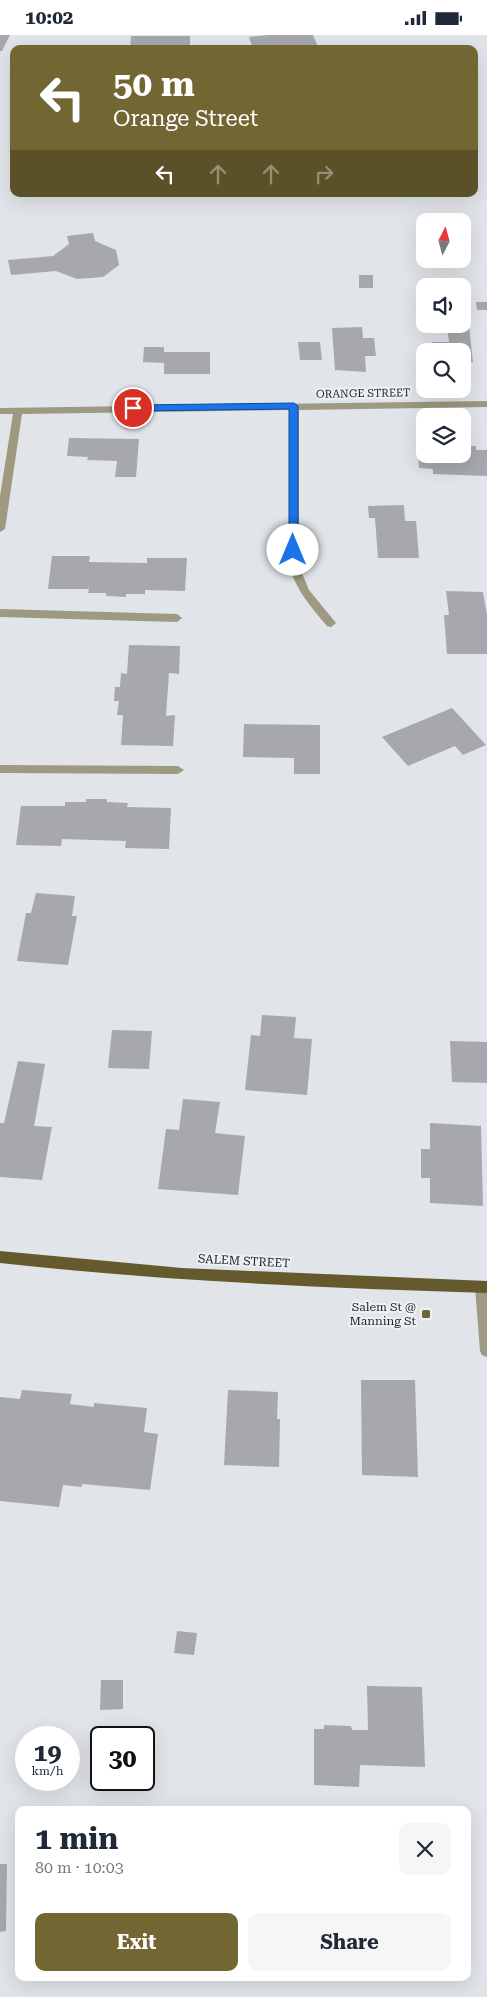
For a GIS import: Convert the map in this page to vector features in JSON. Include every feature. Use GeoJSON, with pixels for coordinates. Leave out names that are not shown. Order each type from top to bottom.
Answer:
{"type":"FeatureCollection","features":[{"type":"Feature","properties":{"kind":"main road","name":"SALEM STREET"},"geometry":{"type":"LineString","coordinates":[[0,1257],[154,1271],[484,1287]]}},
{"type":"Feature","properties":{"kind":"street","name":"ORANGE STREET"},"geometry":{"type":"LineString","coordinates":[[0,411],[487,404]]}},
{"type":"Feature","properties":{"kind":"street"},"geometry":{"type":"LineString","coordinates":[[294,406],[294,566],[305,595],[332,623]]}},
{"type":"Feature","properties":{"kind":"street"},"geometry":{"type":"LineString","coordinates":[[0,529],[18,410]]}},
{"type":"Feature","properties":{"kind":"street"},"geometry":{"type":"LineString","coordinates":[[0,613],[177,618]]}},
{"type":"Feature","properties":{"kind":"street"},"geometry":{"type":"LineString","coordinates":[[0,769],[178,770]]}},
{"type":"Feature","properties":{"kind":"street"},"geometry":{"type":"LineString","coordinates":[[484,1287],[487,1351]]}},
{"type":"Feature","properties":{"kind":"building"},"geometry":{"type":"Polygon","coordinates":[[[0,35],[10,35],[2,51],[0,51],[0,35]]]}},
{"type":"Feature","properties":{"kind":"building"},"geometry":{"type":"Polygon","coordinates":[[[313,35],[317,45],[252,45],[249,37],[313,35]]]}},
{"type":"Feature","properties":{"kind":"building"},"geometry":{"type":"Polygon","coordinates":[[[131,36],[190,36],[190,45],[130,45],[131,36]]]}},
{"type":"Feature","properties":{"kind":"building"},"geometry":{"type":"Polygon","coordinates":[[[93,233],[95,241],[116,250],[119,265],[103,277],[77,279],[56,271],[11,275],[8,260],[53,256],[69,244],[67,236],[93,233]]]}},
{"type":"Feature","properties":{"kind":"building"},"geometry":{"type":"Polygon","coordinates":[[[359,275],[373,275],[373,288],[359,288],[359,275]]]}},
{"type":"Feature","properties":{"kind":"building"},"geometry":{"type":"Polygon","coordinates":[[[476,302],[487,302],[487,310],[477,310],[476,302]]]}},
{"type":"Feature","properties":{"kind":"building"},"geometry":{"type":"Polygon","coordinates":[[[362,327],[363,338],[374,338],[376,356],[365,356],[366,372],[335,370],[332,328],[362,327]]]}},
{"type":"Feature","properties":{"kind":"building"},"geometry":{"type":"Polygon","coordinates":[[[448,333],[470,333],[471,343],[432,342],[449,342],[448,333]]]}},
{"type":"Feature","properties":{"kind":"building"},"geometry":{"type":"Polygon","coordinates":[[[298,342],[320,342],[322,360],[300,360],[298,342]]]}},
{"type":"Feature","properties":{"kind":"building"},"geometry":{"type":"Polygon","coordinates":[[[471,344],[473,362],[471,362],[471,344]]]}},
{"type":"Feature","properties":{"kind":"building"},"geometry":{"type":"Polygon","coordinates":[[[144,347],[164,347],[164,352],[210,352],[210,374],[164,374],[164,363],[143,362],[144,347]]]}},
{"type":"Feature","properties":{"kind":"building"},"geometry":{"type":"Polygon","coordinates":[[[69,438],[139,439],[136,477],[115,477],[117,461],[87,460],[88,457],[67,456],[69,438]]]}},
{"type":"Feature","properties":{"kind":"building"},"geometry":{"type":"Polygon","coordinates":[[[471,446],[476,446],[476,450],[487,450],[487,476],[433,474],[433,469],[419,468],[419,463],[471,463],[471,446]]]}},
{"type":"Feature","properties":{"kind":"building"},"geometry":{"type":"Polygon","coordinates":[[[404,505],[405,521],[416,521],[419,558],[378,558],[375,518],[369,518],[368,506],[404,505]]]}},
{"type":"Feature","properties":{"kind":"building"},"geometry":{"type":"Polygon","coordinates":[[[52,556],[90,556],[89,562],[147,563],[147,558],[187,558],[185,591],[145,590],[145,594],[126,594],[126,597],[106,596],[106,593],[88,593],[89,589],[48,589],[52,556]]]}},
{"type":"Feature","properties":{"kind":"building"},"geometry":{"type":"Polygon","coordinates":[[[446,591],[483,592],[487,615],[487,654],[447,654],[444,615],[449,615],[446,591]]]}},
{"type":"Feature","properties":{"kind":"building"},"geometry":{"type":"Polygon","coordinates":[[[129,645],[180,646],[179,674],[169,673],[166,716],[175,715],[173,746],[121,745],[123,715],[117,715],[119,701],[114,701],[115,687],[120,687],[121,673],[127,674],[129,645]]]}},
{"type":"Feature","properties":{"kind":"building"},"geometry":{"type":"Polygon","coordinates":[[[452,708],[486,745],[463,755],[455,746],[408,766],[382,737],[452,708]]]}},
{"type":"Feature","properties":{"kind":"building"},"geometry":{"type":"Polygon","coordinates":[[[244,724],[320,725],[320,774],[294,774],[294,758],[243,757],[244,724]]]}},
{"type":"Feature","properties":{"kind":"building"},"geometry":{"type":"Polygon","coordinates":[[[86,799],[107,799],[107,802],[128,803],[127,807],[171,808],[169,849],[125,848],[126,841],[62,839],[61,846],[16,845],[21,806],[65,806],[65,802],[86,802],[86,799]]]}},
{"type":"Feature","properties":{"kind":"building"},"geometry":{"type":"Polygon","coordinates":[[[36,893],[75,896],[72,916],[77,916],[68,965],[17,961],[26,913],[31,913],[36,893]]]}},
{"type":"Feature","properties":{"kind":"building"},"geometry":{"type":"Polygon","coordinates":[[[262,1015],[296,1017],[294,1038],[312,1039],[307,1095],[245,1090],[251,1035],[260,1036],[262,1015]]]}},
{"type":"Feature","properties":{"kind":"building"},"geometry":{"type":"Polygon","coordinates":[[[112,1030],[152,1031],[149,1069],[108,1068],[112,1030]]]}},
{"type":"Feature","properties":{"kind":"building"},"geometry":{"type":"Polygon","coordinates":[[[450,1041],[487,1042],[487,1083],[452,1082],[450,1041]]]}},
{"type":"Feature","properties":{"kind":"building"},"geometry":{"type":"Polygon","coordinates":[[[18,1061],[45,1064],[34,1126],[52,1127],[42,1180],[0,1177],[0,1123],[4,1123],[18,1061]]]}},
{"type":"Feature","properties":{"kind":"building"},"geometry":{"type":"Polygon","coordinates":[[[183,1099],[220,1102],[215,1133],[245,1136],[238,1195],[158,1189],[166,1129],[179,1130],[183,1099]]]}},
{"type":"Feature","properties":{"kind":"building"},"geometry":{"type":"Polygon","coordinates":[[[430,1123],[481,1126],[483,1206],[430,1203],[430,1178],[421,1178],[421,1149],[430,1149],[430,1123]]]}},
{"type":"Feature","properties":{"kind":"building"},"geometry":{"type":"Polygon","coordinates":[[[361,1380],[415,1380],[418,1477],[362,1475],[361,1380]]]}},
{"type":"Feature","properties":{"kind":"building"},"geometry":{"type":"Polygon","coordinates":[[[22,1390],[72,1394],[70,1404],[94,1407],[94,1403],[147,1408],[144,1432],[158,1434],[150,1490],[82,1484],[82,1487],[63,1485],[59,1507],[0,1501],[0,1397],[20,1399],[22,1390]]]}},
{"type":"Feature","properties":{"kind":"building"},"geometry":{"type":"Polygon","coordinates":[[[228,1390],[278,1392],[277,1419],[280,1419],[279,1467],[224,1465],[228,1390]]]}},
{"type":"Feature","properties":{"kind":"building"},"geometry":{"type":"Polygon","coordinates":[[[177,1631],[197,1633],[194,1655],[174,1653],[177,1631]]]}},
{"type":"Feature","properties":{"kind":"building"},"geometry":{"type":"Polygon","coordinates":[[[101,1680],[123,1680],[123,1709],[100,1710],[101,1680]]]}},
{"type":"Feature","properties":{"kind":"building"},"geometry":{"type":"Polygon","coordinates":[[[367,1686],[422,1687],[425,1767],[360,1765],[359,1787],[314,1785],[314,1729],[324,1729],[324,1725],[351,1726],[352,1730],[368,1730],[367,1686]]]}},
{"type":"Feature","properties":{"kind":"building"},"geometry":{"type":"Polygon","coordinates":[[[0,1864],[7,1864],[6,1931],[0,1932],[0,1864]]]}},
{"type":"Feature","properties":{"kind":"place","name":"Salem St @ Manning St"},"geometry":{"type":"Point","coordinates":[426,1314]}},
{"type":"Feature","properties":{"kind":"route"},"geometry":{"type":"LineString","coordinates":[[133,408],[294,406],[293,550]]}}]}
